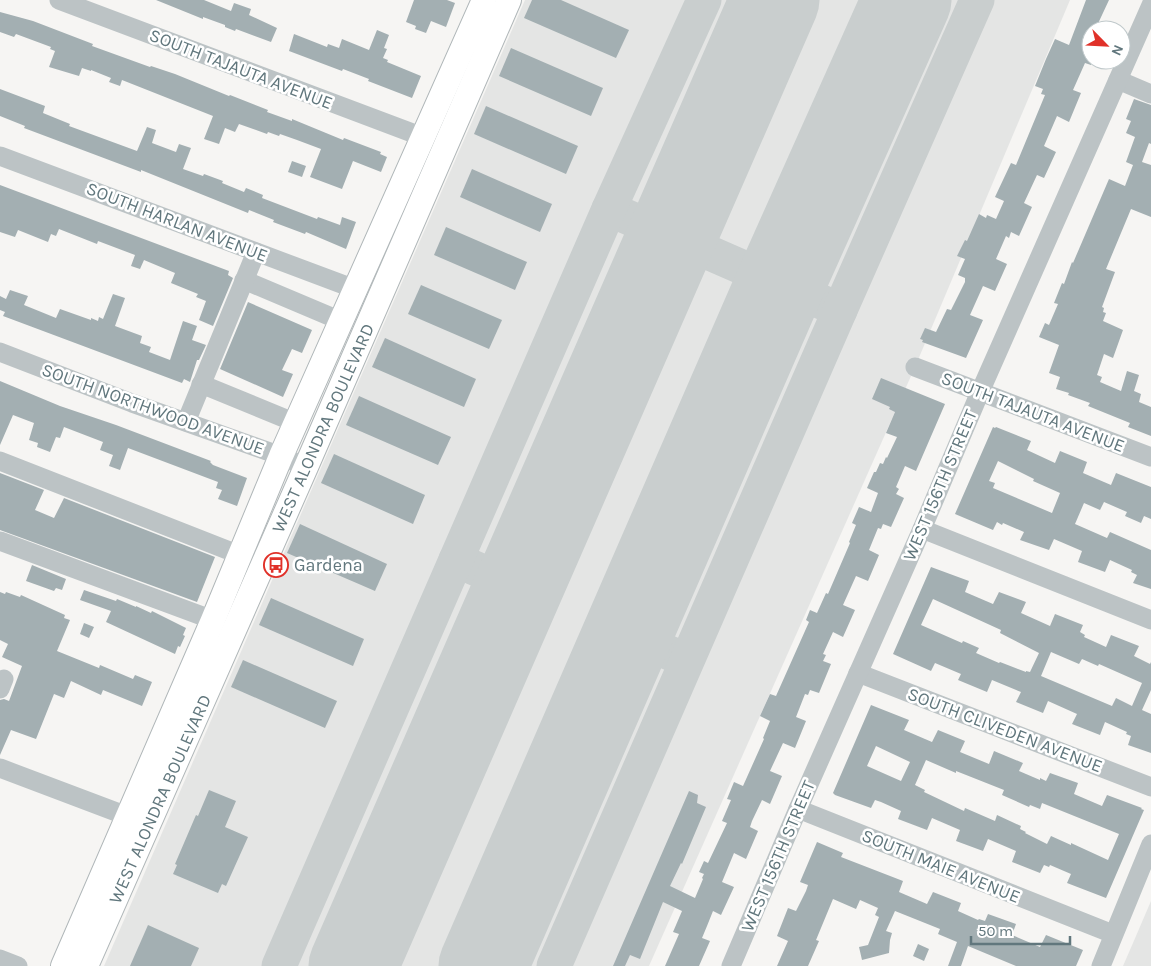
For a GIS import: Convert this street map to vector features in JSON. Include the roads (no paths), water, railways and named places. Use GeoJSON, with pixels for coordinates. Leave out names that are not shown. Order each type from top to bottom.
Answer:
{"type":"FeatureCollection","features":[{"type":"Feature","properties":{"kind":"main road","name":"WEST ALONDRA BOULEVARD"},"geometry":{"type":"LineString","coordinates":[[63,966],[296,423],[484,0]]}},
{"type":"Feature","properties":{"kind":"main road","name":"WEST ALONDRA BOULEVARD"},"geometry":{"type":"LineString","coordinates":[[86,966],[509,0]]}},
{"type":"Feature","properties":{"kind":"street","name":"SOUTH TAJAUTA AVENUE"},"geometry":{"type":"LineString","coordinates":[[59,0],[423,138]]}},
{"type":"Feature","properties":{"kind":"street","name":"WEST 156TH STREET"},"geometry":{"type":"LineString","coordinates":[[731,966],[980,392],[1151,5]]}},
{"type":"Feature","properties":{"kind":"street"},"geometry":{"type":"LineString","coordinates":[[1118,80],[1145,91]]}},
{"type":"Feature","properties":{"kind":"street","name":"SOUTH HARLAN AVENUE"},"geometry":{"type":"LineString","coordinates":[[0,156],[355,289]]}},
{"type":"Feature","properties":{"kind":"street"},"geometry":{"type":"LineString","coordinates":[[186,422],[256,252]]}},
{"type":"Feature","properties":{"kind":"street"},"geometry":{"type":"LineString","coordinates":[[244,280],[341,321]]}},
{"type":"Feature","properties":{"kind":"street","name":"SOUTH NORTHWOOD AVENUE"},"geometry":{"type":"LineString","coordinates":[[0,352],[282,456],[306,467]]}},
{"type":"Feature","properties":{"kind":"street","name":"SOUTH TAJAUTA AVENUE"},"geometry":{"type":"LineString","coordinates":[[915,367],[1151,457]]}},
{"type":"Feature","properties":{"kind":"street"},"geometry":{"type":"LineString","coordinates":[[201,384],[296,423]]}},
{"type":"Feature","properties":{"kind":"street"},"geometry":{"type":"LineString","coordinates":[[0,461],[240,555]]}},
{"type":"Feature","properties":{"kind":"street"},"geometry":{"type":"LineString","coordinates":[[922,529],[1151,620]]}},
{"type":"Feature","properties":{"kind":"street"},"geometry":{"type":"LineString","coordinates":[[0,541],[213,620]]}},
{"type":"Feature","properties":{"kind":"street","name":"SOUTH CLIVEDEN AVENUE"},"geometry":{"type":"LineString","coordinates":[[858,673],[1151,787]]}},
{"type":"Feature","properties":{"kind":"street"},"geometry":{"type":"LineString","coordinates":[[0,768],[127,816],[146,830]]}},
{"type":"Feature","properties":{"kind":"street","name":"SOUTH MAIE AVENUE"},"geometry":{"type":"LineString","coordinates":[[798,809],[1113,934]]}},
{"type":"Feature","properties":{"kind":"street"},"geometry":{"type":"LineString","coordinates":[[1100,966],[1151,844]]}},
{"type":"Feature","properties":{"kind":"street"},"geometry":{"type":"LineString","coordinates":[[0,959],[18,966]]}},
{"type":"Feature","properties":{"kind":"place","name":"Gardena"},"geometry":{"type":"Point","coordinates":[276,565]}}]}
